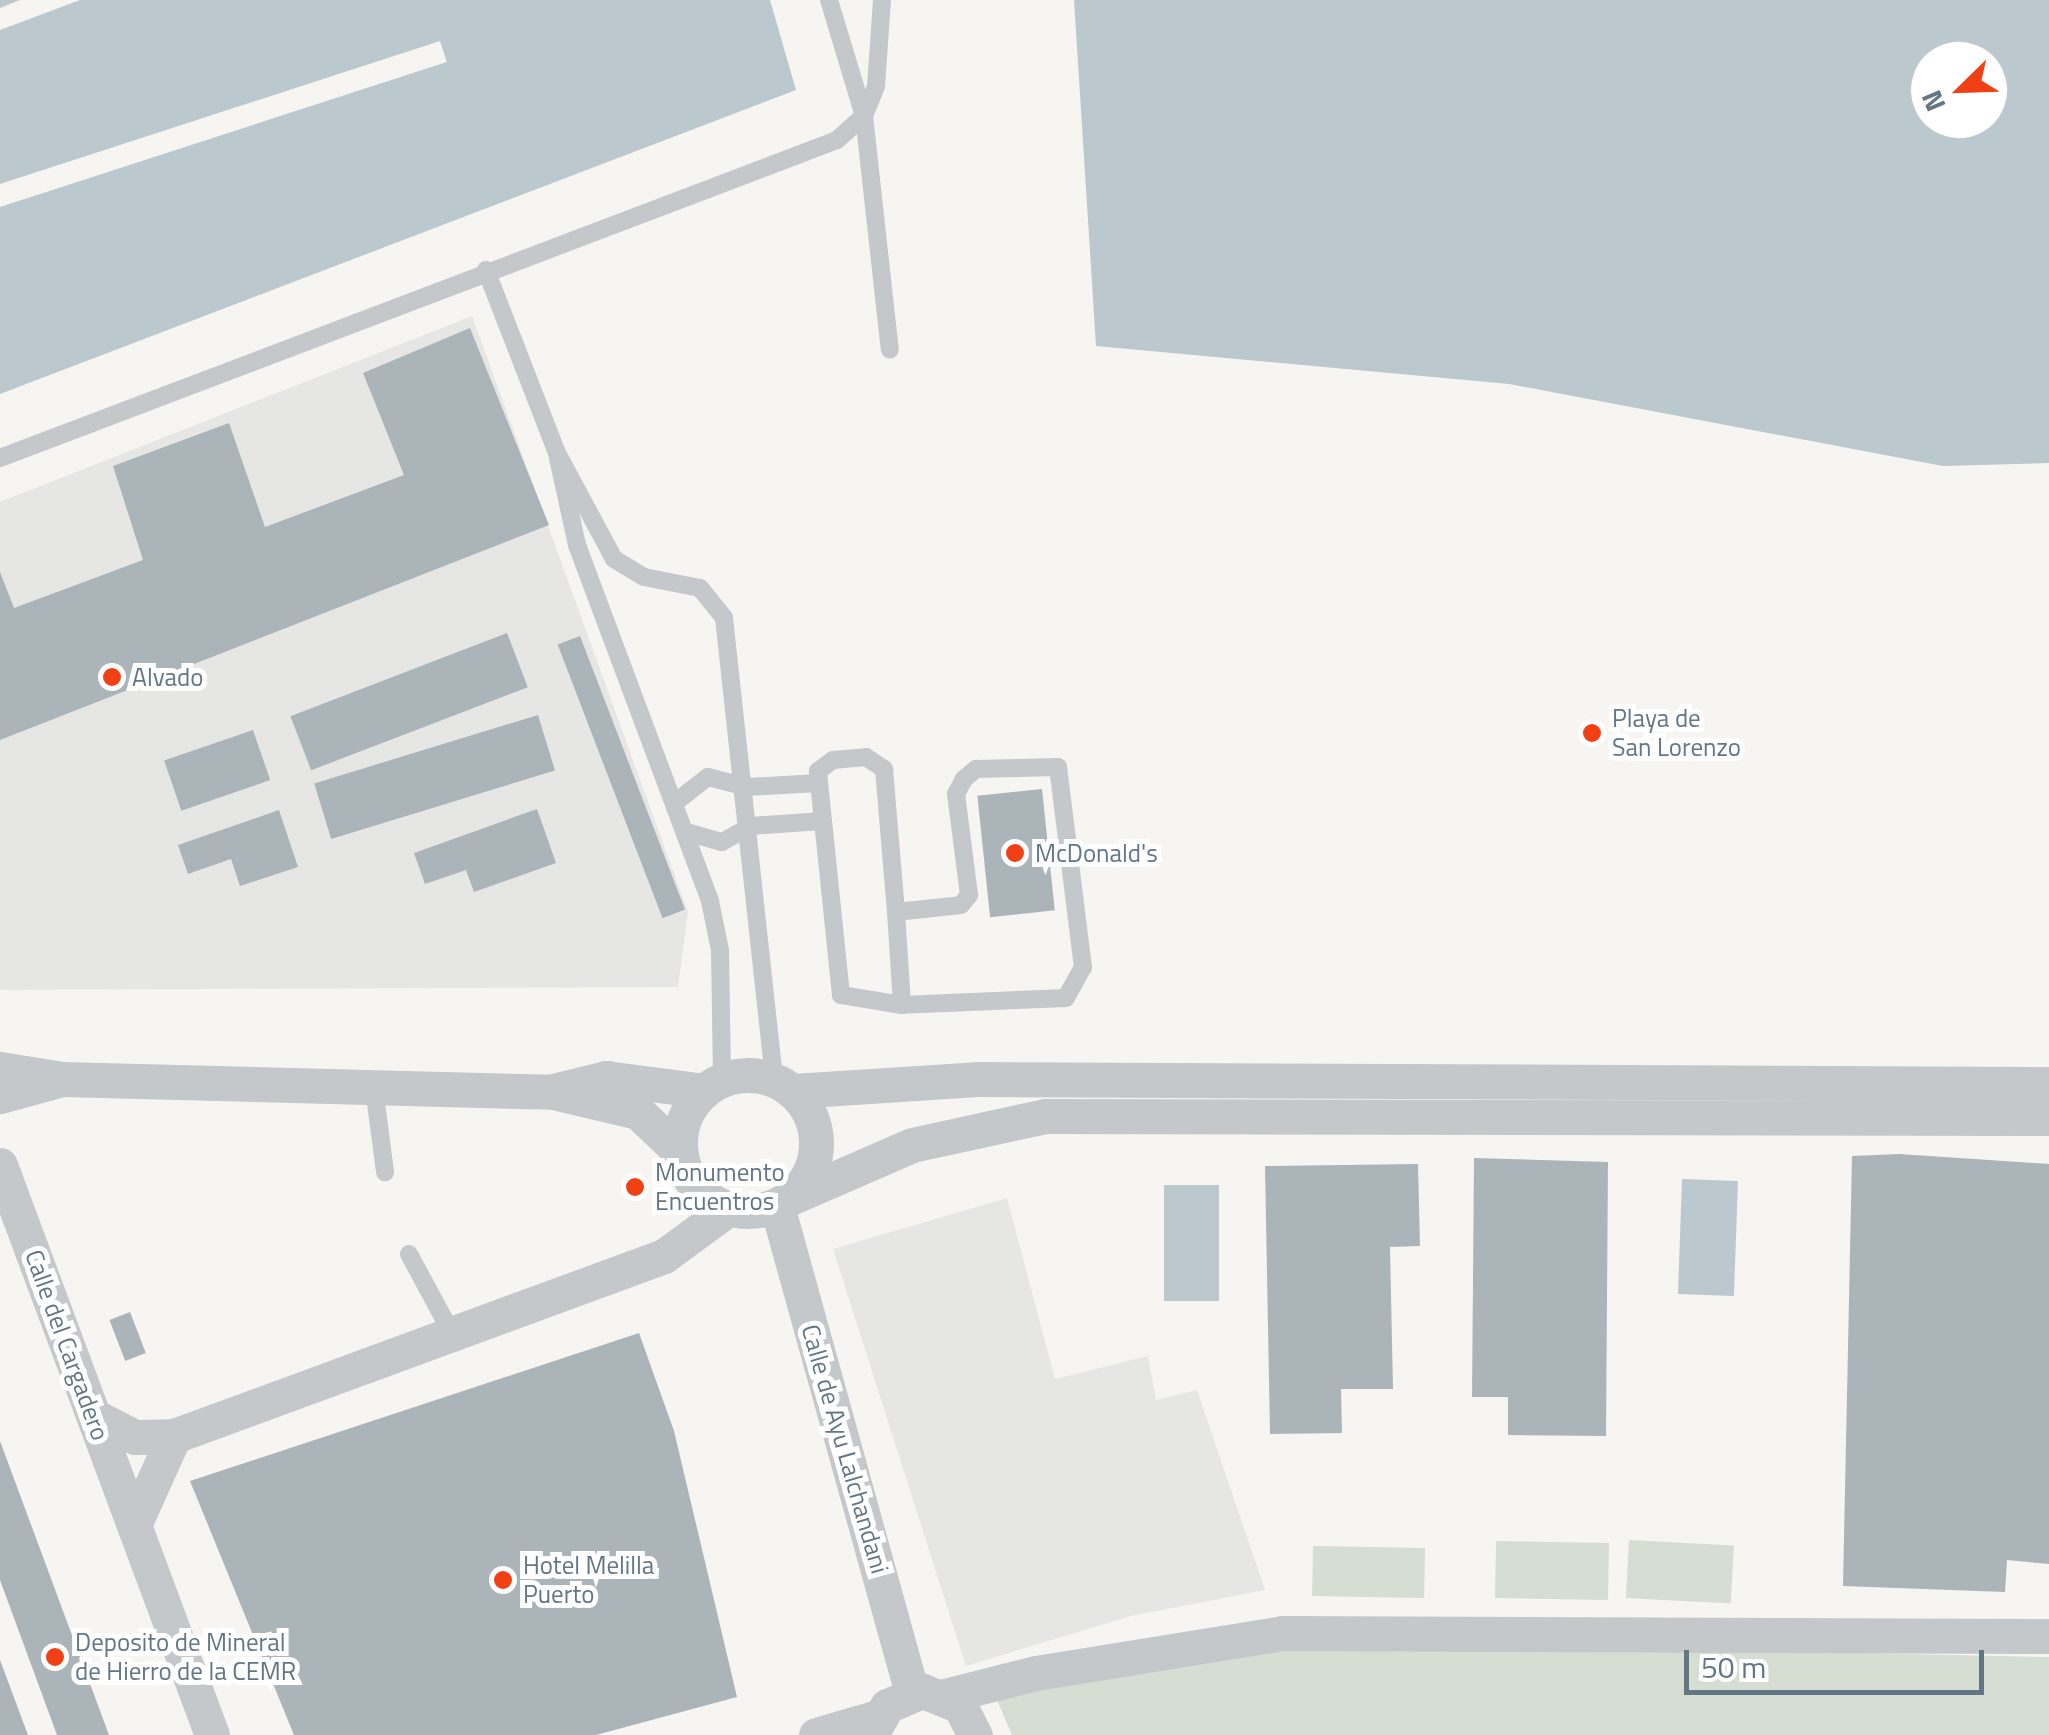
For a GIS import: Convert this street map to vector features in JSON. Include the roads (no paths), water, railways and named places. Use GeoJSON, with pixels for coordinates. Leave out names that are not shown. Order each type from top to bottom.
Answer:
{"type":"FeatureCollection","features":[{"type":"Feature","properties":{"kind":"street"},"geometry":{"type":"LineString","coordinates":[[0,1069],[62,1079],[552,1092],[638,1112],[680,1152],[696,1188],[728,1209]]}},
{"type":"Feature","properties":{"kind":"street"},"geometry":{"type":"LineString","coordinates":[[552,1092],[606,1078],[712,1085],[977,1079],[2049,1084]]}},
{"type":"Feature","properties":{"kind":"street"},"geometry":{"type":"LineString","coordinates":[[0,1096],[62,1079]]}},
{"type":"Feature","properties":{"kind":"street"},"geometry":{"type":"LineString","coordinates":[[680,1152],[680,1130],[712,1085]]}},
{"type":"Feature","properties":{"kind":"street"},"geometry":{"type":"LineString","coordinates":[[782,1202],[803,1185],[817,1146],[806,1106],[783,1085]]}},
{"type":"Feature","properties":{"kind":"street"},"geometry":{"type":"LineString","coordinates":[[94,1416],[135,1438],[174,1436],[664,1256],[728,1209],[782,1202],[912,1145],[1045,1116],[2049,1118]]}},
{"type":"Feature","properties":{"kind":"street","name":"Calle del Cargadero"},"geometry":{"type":"LineString","coordinates":[[0,1165],[212,1735]]}},
{"type":"Feature","properties":{"kind":"street","name":"Calle de Ayu Lalchandani"},"geometry":{"type":"LineString","coordinates":[[782,1202],[928,1694]]}},
{"type":"Feature","properties":{"kind":"street"},"geometry":{"type":"LineString","coordinates":[[134,1525],[174,1436]]}},
{"type":"Feature","properties":{"kind":"street"},"geometry":{"type":"LineString","coordinates":[[816,1735],[874,1726],[928,1694],[1282,1633],[2049,1636]]}},
{"type":"Feature","properties":{"kind":"street"},"geometry":{"type":"LineString","coordinates":[[928,1694],[975,1735]]}},
{"type":"Feature","properties":{"kind":"lane"},"geometry":{"type":"LineString","coordinates":[[828,0],[864,116],[890,350]]}},
{"type":"Feature","properties":{"kind":"lane"},"geometry":{"type":"LineString","coordinates":[[0,458],[486,270],[837,140],[864,116],[876,86],[882,0]]}},
{"type":"Feature","properties":{"kind":"lane"},"geometry":{"type":"LineString","coordinates":[[486,270],[557,453],[614,559],[644,576],[700,588],[716,604],[747,787],[783,1085]]}},
{"type":"Feature","properties":{"kind":"lane"},"geometry":{"type":"LineString","coordinates":[[557,453],[577,544],[690,833],[720,950],[712,1085]]}},
{"type":"Feature","properties":{"kind":"lane"},"geometry":{"type":"LineString","coordinates":[[896,912],[961,905],[969,895],[956,794],[964,779],[976,769],[1058,767],[1079,986],[1050,1004],[902,1005],[841,995],[818,771],[833,760],[866,757],[884,768],[902,1005]]}},
{"type":"Feature","properties":{"kind":"lane"},"geometry":{"type":"LineString","coordinates":[[676,800],[708,777],[747,787],[818,783]]}},
{"type":"Feature","properties":{"kind":"lane"},"geometry":{"type":"LineString","coordinates":[[690,833],[722,842],[751,826],[822,821]]}},
{"type":"Feature","properties":{"kind":"lane"},"geometry":{"type":"LineString","coordinates":[[374,1088],[385,1172]]}},
{"type":"Feature","properties":{"kind":"lane"},"geometry":{"type":"LineString","coordinates":[[408,1254],[452,1334]]}},
{"type":"Feature","properties":{"kind":"place","name":"Alvado"},"geometry":{"type":"Point","coordinates":[112,677]}},
{"type":"Feature","properties":{"kind":"place","name":"Playa de San Lorenzo"},"geometry":{"type":"Point","coordinates":[1592,733]}},
{"type":"Feature","properties":{"kind":"place","name":"McDonald's"},"geometry":{"type":"Point","coordinates":[1015,853]}},
{"type":"Feature","properties":{"kind":"place","name":"Monumento Encuentros"},"geometry":{"type":"Point","coordinates":[635,1187]}},
{"type":"Feature","properties":{"kind":"place","name":"Hotel Melilla Puerto"},"geometry":{"type":"Point","coordinates":[503,1580]}},
{"type":"Feature","properties":{"kind":"place","name":"Deposito de Mineral de Hierro de la CEMR"},"geometry":{"type":"Point","coordinates":[55,1657]}}]}
